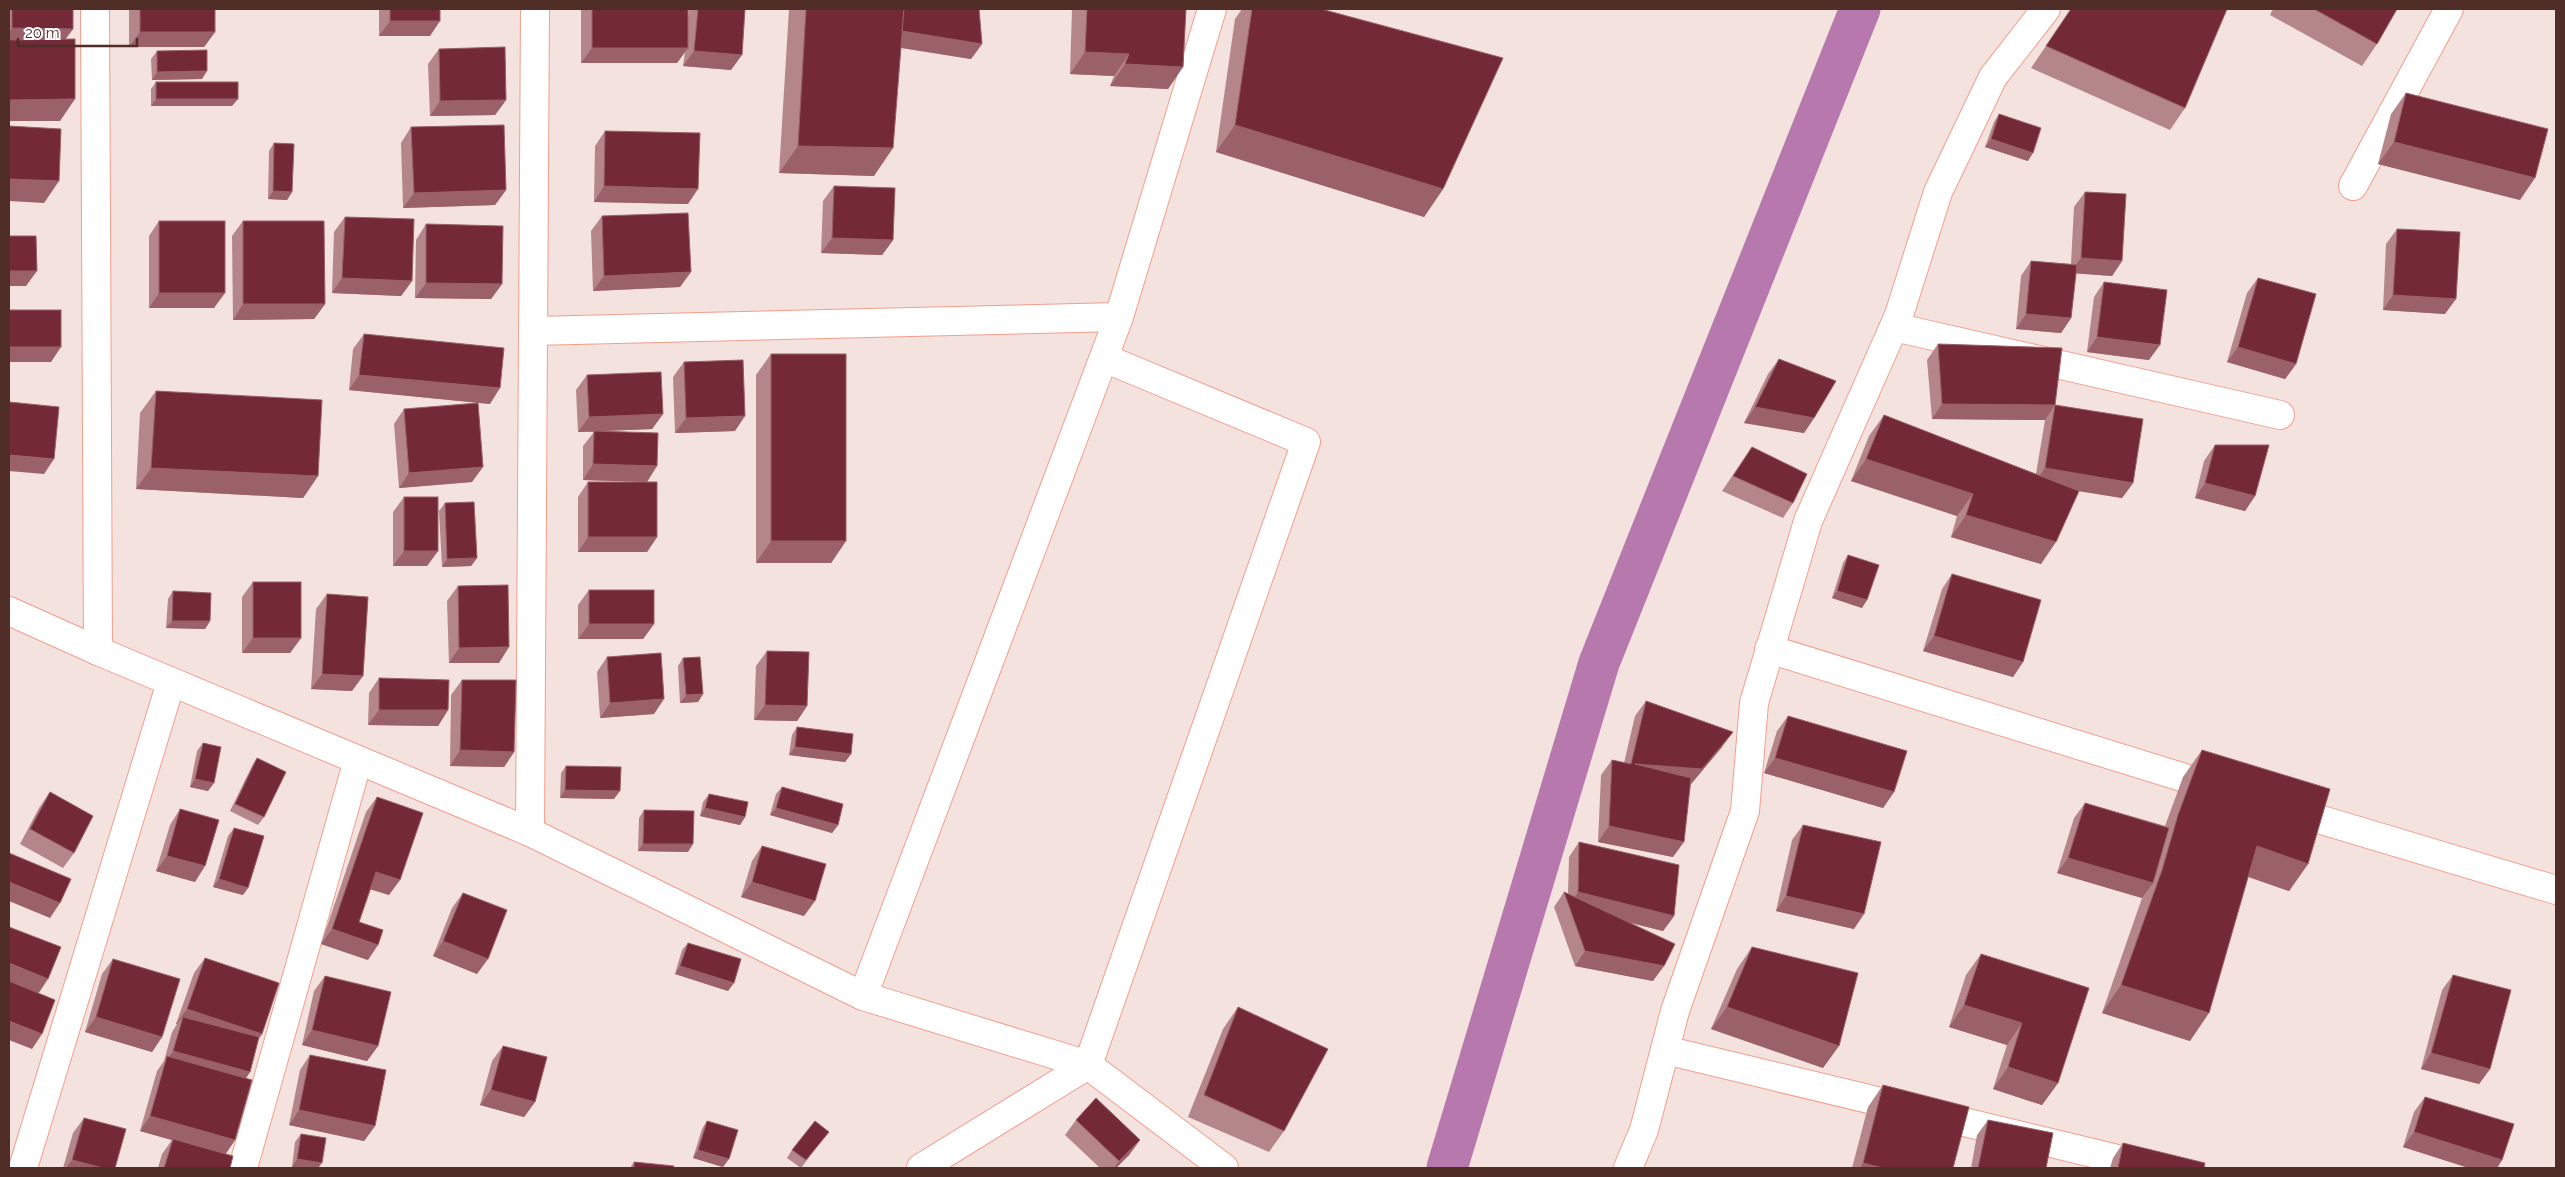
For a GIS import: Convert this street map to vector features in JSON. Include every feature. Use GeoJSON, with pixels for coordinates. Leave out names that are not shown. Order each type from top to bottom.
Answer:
{"type":"FeatureCollection","features":[{"type":"Feature","properties":{"kind":"street"},"geometry":{"type":"LineString","coordinates":[[95,9],[98,651]]}},
{"type":"Feature","properties":{"kind":"street"},"geometry":{"type":"LineString","coordinates":[[530,832],[535,9]]}},
{"type":"Feature","properties":{"kind":"street"},"geometry":{"type":"LineString","coordinates":[[863,996],[1119,317],[1212,9]]}},
{"type":"Feature","properties":{"kind":"street"},"geometry":{"type":"LineString","coordinates":[[1628,1168],[1644,1130],[1675,1012],[1745,811],[1754,703],[1808,521],[1894,328],[1938,192],[1993,77],[2046,9]]}},
{"type":"Feature","properties":{"kind":"street"},"geometry":{"type":"LineString","coordinates":[[2353,186],[2448,9]]}},
{"type":"Feature","properties":{"kind":"street"},"geometry":{"type":"LineString","coordinates":[[534,331],[1119,317]]}},
{"type":"Feature","properties":{"kind":"street"},"geometry":{"type":"LineString","coordinates":[[1894,328],[2280,415]]}},
{"type":"Feature","properties":{"kind":"street"},"geometry":{"type":"LineString","coordinates":[[921,1168],[1088,1065],[1306,442],[1104,358]]}},
{"type":"Feature","properties":{"kind":"street"},"geometry":{"type":"LineString","coordinates":[[9,610],[98,651],[530,832],[863,996],[1088,1065],[1224,1168]]}},
{"type":"Feature","properties":{"kind":"street"},"geometry":{"type":"LineString","coordinates":[[1769,649],[2238,794]]}},
{"type":"Feature","properties":{"kind":"street"},"geometry":{"type":"LineString","coordinates":[[23,1168],[171,682]]}},
{"type":"Feature","properties":{"kind":"street"},"geometry":{"type":"LineString","coordinates":[[243,1168],[358,760]]}},
{"type":"Feature","properties":{"kind":"street"},"geometry":{"type":"LineString","coordinates":[[2265,803],[2556,890]]}},
{"type":"Feature","properties":{"kind":"street"},"geometry":{"type":"LineString","coordinates":[[1665,1050],[2155,1168]]}},
{"type":"Feature","properties":{"kind":"building"},"geometry":{"type":"Polygon","coordinates":[[[12,9],[73,9],[73,29],[12,28],[12,9]]]}},
{"type":"Feature","properties":{"kind":"building"},"geometry":{"type":"Polygon","coordinates":[[[140,9],[215,9],[215,32],[140,32],[140,9]]]}},
{"type":"Feature","properties":{"kind":"building"},"geometry":{"type":"Polygon","coordinates":[[[390,9],[440,9],[440,21],[390,21],[390,9]]]}},
{"type":"Feature","properties":{"kind":"building"},"geometry":{"type":"Polygon","coordinates":[[[592,9],[688,9],[688,48],[592,48],[592,9]]]}},
{"type":"Feature","properties":{"kind":"building"},"geometry":{"type":"Polygon","coordinates":[[[698,9],[745,9],[742,55],[694,51],[698,9]]]}},
{"type":"Feature","properties":{"kind":"building"},"geometry":{"type":"Polygon","coordinates":[[[806,9],[904,9],[893,148],[798,146],[806,9]]]}},
{"type":"Feature","properties":{"kind":"building"},"geometry":{"type":"Polygon","coordinates":[[[904,9],[979,9],[982,44],[902,31],[904,9]]]}},
{"type":"Feature","properties":{"kind":"building"},"geometry":{"type":"Polygon","coordinates":[[[1087,9],[1186,9],[1183,67],[1125,64],[1129,54],[1085,52],[1087,9]]]}},
{"type":"Feature","properties":{"kind":"building"},"geometry":{"type":"Polygon","coordinates":[[[1252,9],[1321,9],[1503,58],[1443,189],[1235,125],[1252,9]]]}},
{"type":"Feature","properties":{"kind":"building"},"geometry":{"type":"Polygon","coordinates":[[[2071,9],[2227,9],[2185,108],[2046,46],[2071,9]]]}},
{"type":"Feature","properties":{"kind":"building"},"geometry":{"type":"Polygon","coordinates":[[[2314,9],[2397,9],[2377,44],[2314,9]]]}},
{"type":"Feature","properties":{"kind":"building"},"geometry":{"type":"Polygon","coordinates":[[[75,39],[75,99],[9,100],[9,40],[75,39]]]}},
{"type":"Feature","properties":{"kind":"building"},"geometry":{"type":"Polygon","coordinates":[[[505,47],[506,100],[440,101],[439,49],[505,47]]]}},
{"type":"Feature","properties":{"kind":"building"},"geometry":{"type":"Polygon","coordinates":[[[207,50],[207,71],[157,72],[157,51],[207,50]]]}},
{"type":"Feature","properties":{"kind":"building"},"geometry":{"type":"Polygon","coordinates":[[[156,82],[238,82],[238,99],[156,99],[156,82]]]}},
{"type":"Feature","properties":{"kind":"building"},"geometry":{"type":"Polygon","coordinates":[[[2406,93],[2548,129],[2535,178],[2394,142],[2406,93]]]}},
{"type":"Feature","properties":{"kind":"building"},"geometry":{"type":"Polygon","coordinates":[[[1999,114],[2041,128],[2033,153],[1991,139],[1999,114]]]}},
{"type":"Feature","properties":{"kind":"building"},"geometry":{"type":"Polygon","coordinates":[[[504,125],[506,190],[414,193],[411,127],[504,125]]]}},
{"type":"Feature","properties":{"kind":"building"},"geometry":{"type":"Polygon","coordinates":[[[9,126],[61,129],[59,181],[9,179],[9,126]]]}},
{"type":"Feature","properties":{"kind":"building"},"geometry":{"type":"Polygon","coordinates":[[[605,131],[700,133],[698,189],[604,186],[605,131]]]}},
{"type":"Feature","properties":{"kind":"building"},"geometry":{"type":"Polygon","coordinates":[[[274,143],[294,144],[292,192],[273,191],[274,143]]]}},
{"type":"Feature","properties":{"kind":"building"},"geometry":{"type":"Polygon","coordinates":[[[834,186],[895,188],[893,240],[832,238],[834,186]]]}},
{"type":"Feature","properties":{"kind":"building"},"geometry":{"type":"Polygon","coordinates":[[[2085,192],[2126,194],[2122,261],[2081,258],[2085,192]]]}},
{"type":"Feature","properties":{"kind":"building"},"geometry":{"type":"Polygon","coordinates":[[[688,213],[691,272],[604,276],[602,216],[688,213]]]}},
{"type":"Feature","properties":{"kind":"building"},"geometry":{"type":"Polygon","coordinates":[[[345,217],[414,219],[412,281],[342,278],[345,217]]]}},
{"type":"Feature","properties":{"kind":"building"},"geometry":{"type":"Polygon","coordinates":[[[159,221],[225,221],[225,293],[159,293],[159,221]]]}},
{"type":"Feature","properties":{"kind":"building"},"geometry":{"type":"Polygon","coordinates":[[[243,221],[324,221],[325,304],[243,304],[243,221]]]}},
{"type":"Feature","properties":{"kind":"building"},"geometry":{"type":"Polygon","coordinates":[[[426,224],[503,226],[502,284],[426,283],[426,224]]]}},
{"type":"Feature","properties":{"kind":"building"},"geometry":{"type":"Polygon","coordinates":[[[2397,229],[2460,232],[2456,299],[2393,295],[2397,229]]]}},
{"type":"Feature","properties":{"kind":"building"},"geometry":{"type":"Polygon","coordinates":[[[9,236],[36,236],[37,271],[9,271],[9,236]]]}},
{"type":"Feature","properties":{"kind":"building"},"geometry":{"type":"Polygon","coordinates":[[[2031,261],[2077,265],[2071,318],[2026,314],[2031,261]]]}},
{"type":"Feature","properties":{"kind":"building"},"geometry":{"type":"Polygon","coordinates":[[[2258,278],[2316,294],[2296,364],[2238,347],[2258,278]]]}},
{"type":"Feature","properties":{"kind":"building"},"geometry":{"type":"Polygon","coordinates":[[[2104,282],[2167,290],[2160,345],[2097,337],[2104,282]]]}},
{"type":"Feature","properties":{"kind":"building"},"geometry":{"type":"Polygon","coordinates":[[[9,310],[61,310],[61,347],[9,347],[9,310]]]}},
{"type":"Feature","properties":{"kind":"building"},"geometry":{"type":"Polygon","coordinates":[[[364,334],[504,348],[500,388],[359,375],[364,334]]]}},
{"type":"Feature","properties":{"kind":"building"},"geometry":{"type":"Polygon","coordinates":[[[1938,344],[2062,348],[2055,405],[1942,404],[1938,344]]]}},
{"type":"Feature","properties":{"kind":"building"},"geometry":{"type":"Polygon","coordinates":[[[771,354],[846,354],[846,541],[771,541],[771,354]]]}},
{"type":"Feature","properties":{"kind":"building"},"geometry":{"type":"Polygon","coordinates":[[[1779,359],[1836,381],[1814,418],[1755,407],[1779,359]]]}},
{"type":"Feature","properties":{"kind":"building"},"geometry":{"type":"Polygon","coordinates":[[[743,360],[745,416],[686,418],[684,362],[743,360]]]}},
{"type":"Feature","properties":{"kind":"building"},"geometry":{"type":"Polygon","coordinates":[[[661,372],[663,414],[589,417],[587,375],[661,372]]]}},
{"type":"Feature","properties":{"kind":"building"},"geometry":{"type":"Polygon","coordinates":[[[156,391],[322,400],[318,476],[151,468],[156,391]]]}},
{"type":"Feature","properties":{"kind":"building"},"geometry":{"type":"Polygon","coordinates":[[[9,402],[59,407],[54,459],[9,455],[9,402]]]}},
{"type":"Feature","properties":{"kind":"building"},"geometry":{"type":"Polygon","coordinates":[[[478,403],[483,467],[409,473],[404,409],[478,403]]]}},
{"type":"Feature","properties":{"kind":"building"},"geometry":{"type":"Polygon","coordinates":[[[2055,405],[2143,419],[2133,483],[2045,468],[2055,405]]]}},
{"type":"Feature","properties":{"kind":"building"},"geometry":{"type":"Polygon","coordinates":[[[1884,415],[2079,491],[2056,542],[1966,515],[1973,494],[1866,459],[1884,415]]]}},
{"type":"Feature","properties":{"kind":"building"},"geometry":{"type":"Polygon","coordinates":[[[594,431],[658,433],[657,466],[593,464],[594,431]]]}},
{"type":"Feature","properties":{"kind":"building"},"geometry":{"type":"Polygon","coordinates":[[[2215,445],[2269,445],[2255,496],[2205,483],[2215,445]]]}},
{"type":"Feature","properties":{"kind":"building"},"geometry":{"type":"Polygon","coordinates":[[[1752,447],[1807,474],[1793,503],[1733,476],[1752,447]]]}},
{"type":"Feature","properties":{"kind":"building"},"geometry":{"type":"Polygon","coordinates":[[[588,482],[657,482],[657,537],[588,537],[588,482]]]}},
{"type":"Feature","properties":{"kind":"building"},"geometry":{"type":"Polygon","coordinates":[[[404,497],[438,497],[438,551],[404,551],[404,497]]]}},
{"type":"Feature","properties":{"kind":"building"},"geometry":{"type":"Polygon","coordinates":[[[474,502],[477,558],[447,559],[445,503],[474,502]]]}},
{"type":"Feature","properties":{"kind":"building"},"geometry":{"type":"Polygon","coordinates":[[[1848,555],[1879,565],[1867,600],[1837,591],[1848,555]]]}},
{"type":"Feature","properties":{"kind":"building"},"geometry":{"type":"Polygon","coordinates":[[[1952,574],[2041,600],[2023,662],[1934,636],[1952,574]]]}},
{"type":"Feature","properties":{"kind":"building"},"geometry":{"type":"Polygon","coordinates":[[[253,582],[301,582],[301,638],[253,638],[253,582]]]}},
{"type":"Feature","properties":{"kind":"building"},"geometry":{"type":"Polygon","coordinates":[[[508,585],[509,647],[459,648],[458,586],[508,585]]]}},
{"type":"Feature","properties":{"kind":"building"},"geometry":{"type":"Polygon","coordinates":[[[589,590],[654,590],[654,624],[589,624],[589,590]]]}},
{"type":"Feature","properties":{"kind":"building"},"geometry":{"type":"Polygon","coordinates":[[[173,591],[211,593],[210,621],[172,621],[173,591]]]}},
{"type":"Feature","properties":{"kind":"building"},"geometry":{"type":"Polygon","coordinates":[[[327,594],[368,597],[363,676],[322,674],[327,594]]]}},
{"type":"Feature","properties":{"kind":"building"},"geometry":{"type":"Polygon","coordinates":[[[767,651],[809,652],[807,706],[765,705],[767,651]]]}},
{"type":"Feature","properties":{"kind":"building"},"geometry":{"type":"Polygon","coordinates":[[[661,653],[664,699],[610,703],[607,657],[661,653]]]}},
{"type":"Feature","properties":{"kind":"building"},"geometry":{"type":"Polygon","coordinates":[[[700,657],[703,694],[686,695],[683,658],[700,657]]]}},
{"type":"Feature","properties":{"kind":"building"},"geometry":{"type":"Polygon","coordinates":[[[379,678],[449,680],[448,710],[379,710],[379,678]]]}},
{"type":"Feature","properties":{"kind":"building"},"geometry":{"type":"Polygon","coordinates":[[[462,680],[516,680],[514,752],[460,750],[462,680]]]}},
{"type":"Feature","properties":{"kind":"building"},"geometry":{"type":"Polygon","coordinates":[[[1646,701],[1733,732],[1702,769],[1635,764],[1691,778],[1684,842],[1609,826],[1612,760],[1631,764],[1646,701]]]}},
{"type":"Feature","properties":{"kind":"building"},"geometry":{"type":"Polygon","coordinates":[[[1788,716],[1907,751],[1894,792],[1775,758],[1788,716]]]}},
{"type":"Feature","properties":{"kind":"building"},"geometry":{"type":"Polygon","coordinates":[[[797,727],[853,734],[851,754],[795,747],[797,727]]]}},
{"type":"Feature","properties":{"kind":"building"},"geometry":{"type":"Polygon","coordinates":[[[203,743],[221,747],[214,783],[195,779],[203,743]]]}},
{"type":"Feature","properties":{"kind":"building"},"geometry":{"type":"Polygon","coordinates":[[[2202,750],[2330,789],[2308,864],[2257,846],[2209,1013],[2121,985],[2162,870],[2178,815],[2202,750]]]}},
{"type":"Feature","properties":{"kind":"building"},"geometry":{"type":"Polygon","coordinates":[[[257,758],[286,772],[264,817],[235,804],[257,758]]]}},
{"type":"Feature","properties":{"kind":"building"},"geometry":{"type":"Polygon","coordinates":[[[566,766],[621,767],[620,791],[565,790],[566,766]]]}},
{"type":"Feature","properties":{"kind":"building"},"geometry":{"type":"Polygon","coordinates":[[[782,787],[843,804],[838,825],[776,808],[782,787]]]}},
{"type":"Feature","properties":{"kind":"building"},"geometry":{"type":"Polygon","coordinates":[[[50,792],[93,816],[74,853],[30,829],[50,792]]]}},
{"type":"Feature","properties":{"kind":"building"},"geometry":{"type":"Polygon","coordinates":[[[709,794],[748,802],[745,817],[705,808],[709,794]]]}},
{"type":"Feature","properties":{"kind":"building"},"geometry":{"type":"Polygon","coordinates":[[[377,797],[423,813],[400,880],[376,872],[359,922],[383,930],[378,945],[332,929],[377,797]]]}},
{"type":"Feature","properties":{"kind":"building"},"geometry":{"type":"Polygon","coordinates":[[[2085,803],[2169,828],[2153,883],[2068,858],[2085,803]]]}},
{"type":"Feature","properties":{"kind":"building"},"geometry":{"type":"Polygon","coordinates":[[[180,809],[219,820],[205,866],[167,856],[180,809]]]}},
{"type":"Feature","properties":{"kind":"building"},"geometry":{"type":"Polygon","coordinates":[[[644,810],[694,811],[693,844],[643,844],[644,810]]]}},
{"type":"Feature","properties":{"kind":"building"},"geometry":{"type":"Polygon","coordinates":[[[1803,825],[1881,842],[1864,914],[1786,896],[1803,825]]]}},
{"type":"Feature","properties":{"kind":"building"},"geometry":{"type":"Polygon","coordinates":[[[234,828],[264,836],[248,888],[219,879],[234,828]]]}},
{"type":"Feature","properties":{"kind":"building"},"geometry":{"type":"Polygon","coordinates":[[[1579,842],[1679,865],[1674,916],[1578,892],[1579,842]]]}},
{"type":"Feature","properties":{"kind":"building"},"geometry":{"type":"Polygon","coordinates":[[[762,846],[826,864],[815,901],[752,882],[762,846]]]}},
{"type":"Feature","properties":{"kind":"building"},"geometry":{"type":"Polygon","coordinates":[[[9,853],[71,879],[60,903],[9,882],[9,853]]]}},
{"type":"Feature","properties":{"kind":"building"},"geometry":{"type":"Polygon","coordinates":[[[1564,892],[1675,944],[1664,966],[1585,951],[1564,892]]]}},
{"type":"Feature","properties":{"kind":"building"},"geometry":{"type":"Polygon","coordinates":[[[463,893],[507,910],[488,959],[443,941],[463,893]]]}},
{"type":"Feature","properties":{"kind":"building"},"geometry":{"type":"Polygon","coordinates":[[[9,927],[61,947],[48,979],[9,963],[9,927]]]}},
{"type":"Feature","properties":{"kind":"building"},"geometry":{"type":"Polygon","coordinates":[[[688,943],[741,959],[734,983],[680,966],[688,943]]]}},
{"type":"Feature","properties":{"kind":"building"},"geometry":{"type":"Polygon","coordinates":[[[1752,947],[1858,973],[1839,1046],[1727,1007],[1752,947]]]}},
{"type":"Feature","properties":{"kind":"building"},"geometry":{"type":"Polygon","coordinates":[[[1981,954],[2089,988],[2058,1083],[2008,1067],[2022,1023],[1964,1005],[1981,954]]]}},
{"type":"Feature","properties":{"kind":"building"},"geometry":{"type":"Polygon","coordinates":[[[205,958],[279,983],[262,1034],[187,1009],[205,958]]]}},
{"type":"Feature","properties":{"kind":"building"},"geometry":{"type":"Polygon","coordinates":[[[113,959],[180,979],[162,1037],[96,1017],[113,959]]]}},
{"type":"Feature","properties":{"kind":"building"},"geometry":{"type":"Polygon","coordinates":[[[2453,975],[2511,990],[2490,1069],[2431,1053],[2453,975]]]}},
{"type":"Feature","properties":{"kind":"building"},"geometry":{"type":"Polygon","coordinates":[[[325,976],[391,992],[378,1046],[312,1030],[325,976]]]}},
{"type":"Feature","properties":{"kind":"building"},"geometry":{"type":"Polygon","coordinates":[[[9,981],[55,1000],[42,1034],[9,1021],[9,981]]]}},
{"type":"Feature","properties":{"kind":"building"},"geometry":{"type":"Polygon","coordinates":[[[1238,1007],[1328,1049],[1284,1131],[1204,1095],[1238,1007]]]}},
{"type":"Feature","properties":{"kind":"building"},"geometry":{"type":"Polygon","coordinates":[[[183,1017],[259,1037],[250,1072],[173,1051],[183,1017]]]}},
{"type":"Feature","properties":{"kind":"building"},"geometry":{"type":"Polygon","coordinates":[[[503,1046],[547,1057],[535,1102],[491,1090],[503,1046]]]}},
{"type":"Feature","properties":{"kind":"building"},"geometry":{"type":"Polygon","coordinates":[[[310,1055],[386,1070],[375,1126],[299,1110],[310,1055]]]}},
{"type":"Feature","properties":{"kind":"building"},"geometry":{"type":"Polygon","coordinates":[[[167,1056],[252,1080],[235,1140],[150,1116],[167,1056]]]}},
{"type":"Feature","properties":{"kind":"building"},"geometry":{"type":"Polygon","coordinates":[[[1883,1085],[1969,1107],[1953,1168],[1883,1168],[1863,1163],[1883,1085]]]}},
{"type":"Feature","properties":{"kind":"building"},"geometry":{"type":"Polygon","coordinates":[[[2425,1097],[2514,1124],[2502,1160],[2414,1132],[2425,1097]]]}},
{"type":"Feature","properties":{"kind":"building"},"geometry":{"type":"Polygon","coordinates":[[[1096,1098],[1140,1140],[1119,1161],[1076,1120],[1096,1098]]]}},
{"type":"Feature","properties":{"kind":"building"},"geometry":{"type":"Polygon","coordinates":[[[84,1118],[126,1129],[115,1168],[103,1168],[72,1160],[84,1118]]]}},
{"type":"Feature","properties":{"kind":"building"},"geometry":{"type":"Polygon","coordinates":[[[1988,1120],[2053,1133],[2046,1168],[1978,1168],[1988,1120]]]}},
{"type":"Feature","properties":{"kind":"building"},"geometry":{"type":"Polygon","coordinates":[[[707,1121],[738,1130],[729,1159],[698,1150],[707,1121]]]}},
{"type":"Feature","properties":{"kind":"building"},"geometry":{"type":"Polygon","coordinates":[[[815,1121],[829,1132],[806,1160],[792,1150],[815,1121]]]}},
{"type":"Feature","properties":{"kind":"building"},"geometry":{"type":"Polygon","coordinates":[[[301,1134],[326,1138],[322,1163],[297,1159],[301,1134]]]}},
{"type":"Feature","properties":{"kind":"building"},"geometry":{"type":"Polygon","coordinates":[[[173,1139],[233,1156],[230,1168],[164,1168],[173,1139]]]}},
{"type":"Feature","properties":{"kind":"building"},"geometry":{"type":"Polygon","coordinates":[[[2123,1143],[2205,1163],[2204,1168],[2118,1168],[2123,1143]]]}},
{"type":"Feature","properties":{"kind":"building"},"geometry":{"type":"Polygon","coordinates":[[[634,1162],[674,1166],[673,1168],[634,1168],[634,1162]]]}},
{"type":"Feature","properties":{"kind":"waterway"},"geometry":{"type":"LineString","coordinates":[[1447,1168],[1599,663],[1860,9]]}}]}
